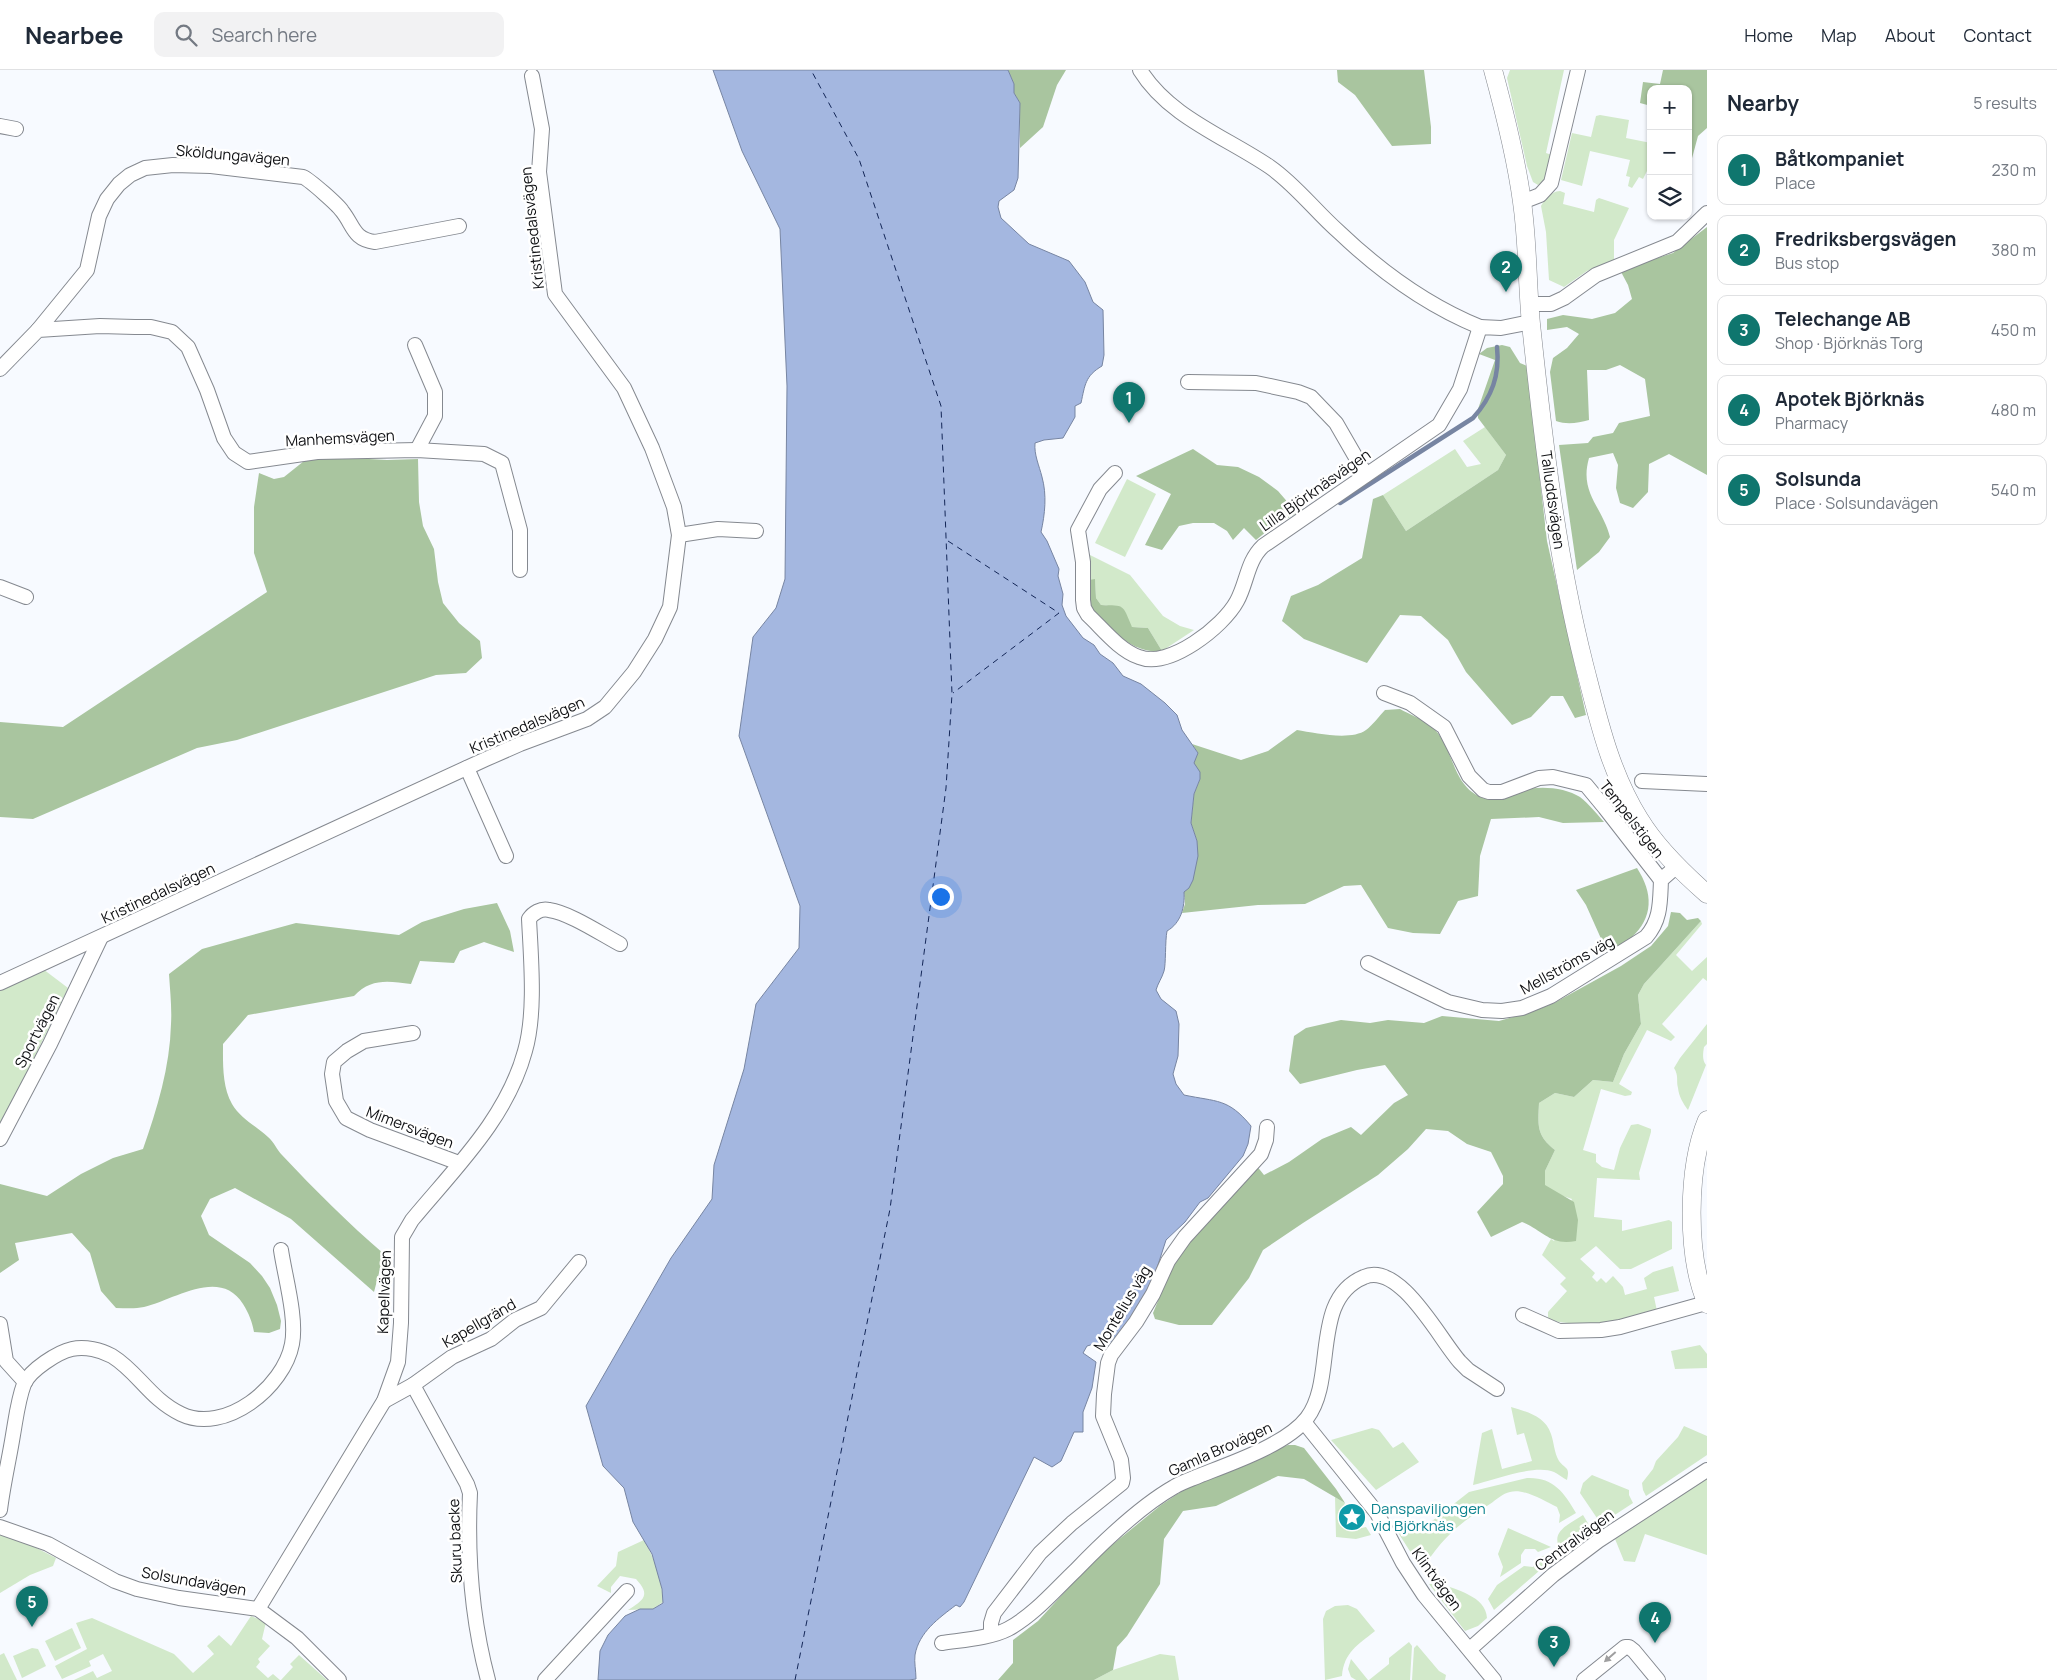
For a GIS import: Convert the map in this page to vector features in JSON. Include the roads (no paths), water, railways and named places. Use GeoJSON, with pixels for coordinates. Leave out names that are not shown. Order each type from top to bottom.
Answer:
{"type":"FeatureCollection","features":[{"type":"Feature","properties":{"kind":"street"},"geometry":{"type":"LineString","coordinates":[[1140,70],[1173,107],[1270,168],[1305,197],[1337,231],[1369,260],[1408,290],[1434,306],[1480,327],[1501,328],[1564,298],[1596,275],[1677,242],[1707,213]]}},
{"type":"Feature","properties":{"kind":"street","name":"Talluddsvägen"},"geometry":{"type":"LineString","coordinates":[[1493,70],[1514,156],[1522,202],[1530,313],[1561,560],[1571,614],[1608,754],[1623,789],[1640,821],[1677,866],[1707,894]]}},
{"type":"Feature","properties":{"kind":"street"},"geometry":{"type":"LineString","coordinates":[[1522,202],[1540,195],[1551,184],[1578,70]]}},
{"type":"Feature","properties":{"kind":"street","name":"Kristinedalsvägen"},"geometry":{"type":"LineString","coordinates":[[0,984],[520,744],[587,719],[605,707],[634,672],[655,639],[670,607],[679,535],[674,507],[652,448],[624,388],[555,294],[539,172],[542,129],[532,76]]}},
{"type":"Feature","properties":{"kind":"street"},"geometry":{"type":"LineString","coordinates":[[0,126],[16,129]]}},
{"type":"Feature","properties":{"kind":"street","name":"Sköldungavägen"},"geometry":{"type":"LineString","coordinates":[[38,330],[87,270],[99,216],[107,199],[119,184],[130,175],[145,168],[173,165],[210,166],[303,177],[313,182],[317,189],[342,209],[358,236],[366,241],[375,242],[459,226]]}},
{"type":"Feature","properties":{"kind":"street","name":"Manhemsvägen"},"geometry":{"type":"LineString","coordinates":[[38,330],[100,326],[151,327],[172,332],[188,347],[207,390],[224,438],[234,453],[248,462],[317,452],[417,450],[484,454],[502,463],[520,530],[520,570]]}},
{"type":"Feature","properties":{"kind":"street","name":"Lilla Björknäsvägen"},"geometry":{"type":"LineString","coordinates":[[1115,474],[1100,490],[1078,530],[1083,562],[1084,608],[1088,615],[1130,653],[1140,658],[1151,660],[1162,658],[1208,634],[1230,613],[1242,588],[1250,564],[1258,551],[1439,425],[1460,389],[1480,327]]}},
{"type":"Feature","properties":{"kind":"street"},"geometry":{"type":"LineString","coordinates":[[0,369],[38,330]]}},
{"type":"Feature","properties":{"kind":"street"},"geometry":{"type":"LineString","coordinates":[[415,345],[435,392],[435,416],[417,450]]}},
{"type":"Feature","properties":{"kind":"street"},"geometry":{"type":"LineString","coordinates":[[1188,382],[1256,383],[1298,392],[1311,397],[1336,423],[1366,475]]}},
{"type":"Feature","properties":{"kind":"street"},"geometry":{"type":"LineString","coordinates":[[679,535],[718,529],[756,531]]}},
{"type":"Feature","properties":{"kind":"street"},"geometry":{"type":"LineString","coordinates":[[0,587],[26,597]]}},
{"type":"Feature","properties":{"kind":"street","name":"Tempelstigen"},"geometry":{"type":"LineString","coordinates":[[1384,693],[1410,703],[1444,727],[1469,776],[1483,790],[1502,792],[1540,778],[1553,777],[1586,785],[1661,880]]}},
{"type":"Feature","properties":{"kind":"street"},"geometry":{"type":"LineString","coordinates":[[467,768],[506,856]]}},
{"type":"Feature","properties":{"kind":"street"},"geometry":{"type":"LineString","coordinates":[[1642,781],[1707,784]]}},
{"type":"Feature","properties":{"kind":"street"},"geometry":{"type":"LineString","coordinates":[[1661,880],[1677,866]]}},
{"type":"Feature","properties":{"kind":"street","name":"Mellströms väg"},"geometry":{"type":"LineString","coordinates":[[1368,963],[1448,1002],[1466,1008],[1502,1011],[1522,1008],[1551,996],[1646,937],[1654,928],[1659,916],[1661,880]]}},
{"type":"Feature","properties":{"kind":"street","name":"Kapellvägen"},"geometry":{"type":"LineString","coordinates":[[258,1608],[384,1401],[398,1362],[401,1323],[402,1237],[412,1220],[498,1115],[525,1051],[531,1008],[529,919],[540,910],[548,910],[566,916],[620,944]]}},
{"type":"Feature","properties":{"kind":"street","name":"Sportvägen"},"geometry":{"type":"LineString","coordinates":[[0,1139],[50,1044],[101,937]]}},
{"type":"Feature","properties":{"kind":"street","name":"Mimersvägen"},"geometry":{"type":"LineString","coordinates":[[413,1033],[364,1041],[347,1051],[334,1062],[332,1074],[336,1102],[346,1118],[370,1130],[459,1163]]}},
{"type":"Feature","properties":{"kind":"street"},"geometry":{"type":"LineString","coordinates":[[1523,1315],[1559,1331],[1601,1330],[1628,1325],[1707,1303],[1698,1280],[1693,1235],[1695,1159],[1700,1137],[1707,1120]]}},
{"type":"Feature","properties":{"kind":"street","name":"Montelius väg"},"geometry":{"type":"LineString","coordinates":[[991,1634],[991,1623],[994,1613],[1040,1553],[1078,1518],[1122,1483],[1121,1460],[1103,1416],[1108,1363],[1111,1355],[1154,1294],[1168,1261],[1184,1237],[1261,1154],[1266,1140],[1267,1127]]}},
{"type":"Feature","properties":{"kind":"street"},"geometry":{"type":"LineString","coordinates":[[0,1510],[19,1404],[25,1382],[38,1367],[72,1349],[92,1349],[112,1356],[164,1406],[184,1415],[200,1419],[217,1419],[248,1406],[275,1380],[285,1363],[292,1345],[293,1325],[281,1250]]}},
{"type":"Feature","properties":{"kind":"street","name":"Kapellgränd"},"geometry":{"type":"LineString","coordinates":[[384,1401],[413,1385],[452,1357],[491,1339],[515,1320],[540,1308],[580,1262]]}},
{"type":"Feature","properties":{"kind":"street","name":"Gamla Brovägen"},"geometry":{"type":"LineString","coordinates":[[942,1643],[1007,1630],[1044,1602],[1109,1537],[1174,1486],[1282,1440],[1304,1422],[1313,1409],[1318,1393],[1332,1310],[1345,1290],[1364,1277],[1384,1276],[1392,1280],[1413,1299],[1460,1362],[1468,1370],[1497,1389]]}},
{"type":"Feature","properties":{"kind":"street"},"geometry":{"type":"LineString","coordinates":[[0,1324],[6,1361],[25,1382]]}},
{"type":"Feature","properties":{"kind":"street","name":"Skuru backe"},"geometry":{"type":"LineString","coordinates":[[413,1385],[467,1484],[470,1493],[475,1621],[488,1680]]}},
{"type":"Feature","properties":{"kind":"street","name":"Klintvägen"},"geometry":{"type":"LineString","coordinates":[[1304,1422],[1377,1513],[1403,1563],[1424,1595],[1470,1648],[1494,1680]]}},
{"type":"Feature","properties":{"kind":"street","name":"Centralvägen"},"geometry":{"type":"LineString","coordinates":[[1470,1648],[1553,1575],[1598,1541],[1707,1470]]}},
{"type":"Feature","properties":{"kind":"street","name":"Solsundavägen"},"geometry":{"type":"LineString","coordinates":[[0,1527],[48,1544],[109,1578],[137,1589],[179,1598],[258,1608],[297,1638],[338,1680]]}},
{"type":"Feature","properties":{"kind":"street"},"geometry":{"type":"LineString","coordinates":[[545,1680],[627,1591]]}},
{"type":"Feature","properties":{"kind":"street"},"geometry":{"type":"LineString","coordinates":[[1584,1680],[1625,1647],[1629,1647],[1658,1680]]}},
{"type":"Feature","properties":{"kind":"water"},"geometry":{"type":"Polygon","coordinates":[[[713,70],[1008,70],[1014,84],[1014,93],[1020,103],[1018,178],[1014,190],[999,201],[998,207],[1001,218],[1029,244],[1069,261],[1085,282],[1093,302],[1103,310],[1104,355],[1102,366],[1089,377],[1081,403],[1075,406],[1075,417],[1063,438],[1035,443],[1036,456],[1045,491],[1041,532],[1059,569],[1058,576],[1063,594],[1062,605],[1066,616],[1083,638],[1094,645],[1100,654],[1113,663],[1123,676],[1141,684],[1177,715],[1182,730],[1198,753],[1194,763],[1200,772],[1200,779],[1194,794],[1191,823],[1197,841],[1198,856],[1193,880],[1189,888],[1184,892],[1184,903],[1179,919],[1167,931],[1165,968],[1156,990],[1161,999],[1176,1011],[1179,1024],[1178,1056],[1173,1074],[1176,1084],[1184,1095],[1228,1106],[1235,1110],[1251,1126],[1248,1144],[1243,1156],[1208,1198],[1200,1202],[1185,1222],[1166,1240],[1148,1296],[1108,1351],[1094,1344],[1087,1346],[1083,1353],[1096,1362],[1092,1388],[1083,1412],[1083,1432],[1074,1432],[1061,1461],[1052,1467],[1034,1457],[964,1602],[960,1607],[956,1605],[943,1615],[925,1632],[915,1655],[916,1679],[909,1680],[598,1680],[600,1651],[608,1635],[625,1616],[640,1609],[653,1609],[663,1603],[662,1589],[652,1554],[633,1522],[624,1488],[603,1466],[586,1406],[671,1258],[712,1199],[714,1165],[744,1069],[756,1004],[799,948],[800,906],[739,736],[753,637],[776,608],[785,579],[787,386],[780,229],[742,151],[713,70]]]}},
{"type":"Feature","properties":{"kind":"waterway"},"geometry":{"type":"LineString","coordinates":[[1340,503],[1473,418],[1490,394],[1496,376],[1497,347]]}},
{"type":"Feature","properties":{"kind":"place","name":"Fredriksbergsvägen"},"geometry":{"type":"Point","coordinates":[1506,292]}},
{"type":"Feature","properties":{"kind":"place","name":"Båtkompaniet"},"geometry":{"type":"Point","coordinates":[1129,423]}},
{"type":"Feature","properties":{"kind":"place","name":"Danspaviljongen vid Björknäs"},"geometry":{"type":"Point","coordinates":[1352,1517]}},
{"type":"Feature","properties":{"kind":"place","name":"Solsunda"},"geometry":{"type":"Point","coordinates":[32,1627]}},
{"type":"Feature","properties":{"kind":"place","name":"Apotek Björknäs"},"geometry":{"type":"Point","coordinates":[1655,1643]}},
{"type":"Feature","properties":{"kind":"place","name":"Telechange AB"},"geometry":{"type":"Point","coordinates":[1554,1667]}}]}
